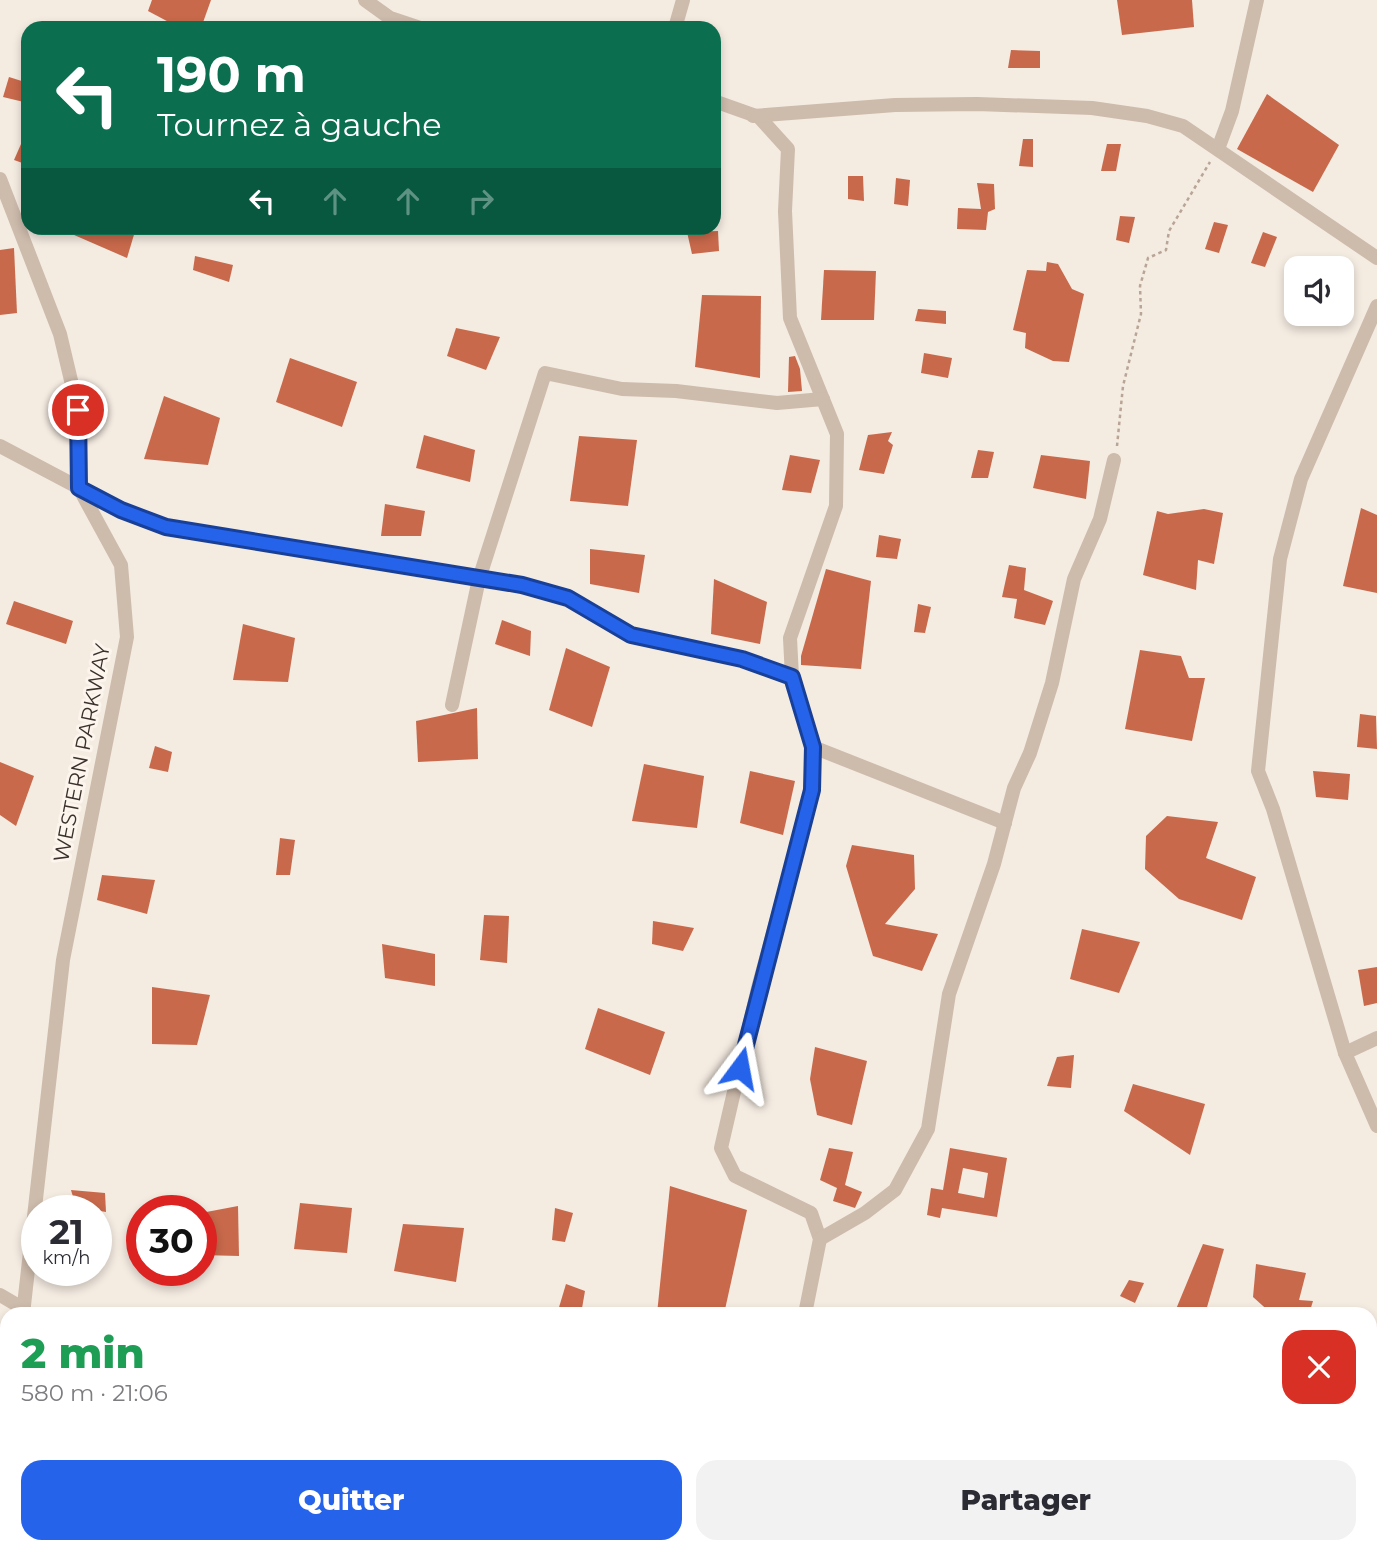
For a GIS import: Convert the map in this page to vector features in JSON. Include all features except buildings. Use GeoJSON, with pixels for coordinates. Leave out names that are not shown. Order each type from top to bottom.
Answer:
{"type":"FeatureCollection","features":[{"type":"Feature","properties":{"kind":"street"},"geometry":{"type":"LineString","coordinates":[[365,0],[390,18],[399,21]]}},
{"type":"Feature","properties":{"kind":"street"},"geometry":{"type":"LineString","coordinates":[[677,21],[683,0]]}},
{"type":"Feature","properties":{"kind":"street"},"geometry":{"type":"LineString","coordinates":[[1218,149],[1232,111],[1257,0]]}},
{"type":"Feature","properties":{"kind":"street"},"geometry":{"type":"LineString","coordinates":[[721,104],[759,117],[788,149],[785,211],[790,318],[837,434],[836,506],[790,638],[792,677],[813,747],[812,790],[758,988],[721,1148],[734,1175],[811,1213],[820,1239],[806,1307]]}},
{"type":"Feature","properties":{"kind":"street"},"geometry":{"type":"LineString","coordinates":[[721,113],[759,117],[895,105],[1092,108],[1147,116],[1183,126],[1377,258]]}},
{"type":"Feature","properties":{"kind":"street","name":"WESTERN PARKWAY"},"geometry":{"type":"LineString","coordinates":[[0,179],[21,233]]}},
{"type":"Feature","properties":{"kind":"street","name":"WESTERN PARKWAY"},"geometry":{"type":"LineString","coordinates":[[22,235],[60,334],[78,410],[79,488],[121,565],[127,637],[63,960],[24,1307]]}},
{"type":"Feature","properties":{"kind":"street"},"geometry":{"type":"LineString","coordinates":[[1377,306],[1301,479],[1284,546],[1258,771],[1273,809],[1345,1053],[1377,1126]]}},
{"type":"Feature","properties":{"kind":"street"},"geometry":{"type":"LineString","coordinates":[[452,705],[479,579],[545,373],[622,389],[676,391],[777,403],[823,399]]}},
{"type":"Feature","properties":{"kind":"street"},"geometry":{"type":"LineString","coordinates":[[0,446],[121,510],[166,527],[522,585],[568,598],[631,635],[742,659],[792,677]]}},
{"type":"Feature","properties":{"kind":"street"},"geometry":{"type":"LineString","coordinates":[[820,1239],[865,1213],[895,1191],[928,1129],[949,994],[1052,683],[1074,579],[1100,520],[1114,460]]}},
{"type":"Feature","properties":{"kind":"street"},"geometry":{"type":"LineString","coordinates":[[813,747],[1005,823]]}},
{"type":"Feature","properties":{"kind":"street"},"geometry":{"type":"LineString","coordinates":[[1345,1053],[1377,1038]]}},
{"type":"Feature","properties":{"kind":"street"},"geometry":{"type":"LineString","coordinates":[[0,1295],[16,1307]]}},
{"type":"Feature","properties":{"kind":"path"},"geometry":{"type":"LineString","coordinates":[[1114,460],[1121,430],[1123,386],[1141,314],[1140,286],[1148,258],[1166,250],[1169,231],[1218,149]]}},
{"type":"Feature","properties":{"kind":"route"},"geometry":{"type":"LineString","coordinates":[[78,410],[79,488],[121,510],[166,527],[522,585],[568,598],[631,635],[742,659],[792,677],[813,747],[812,790],[758,988],[740,1068]]}}]}
